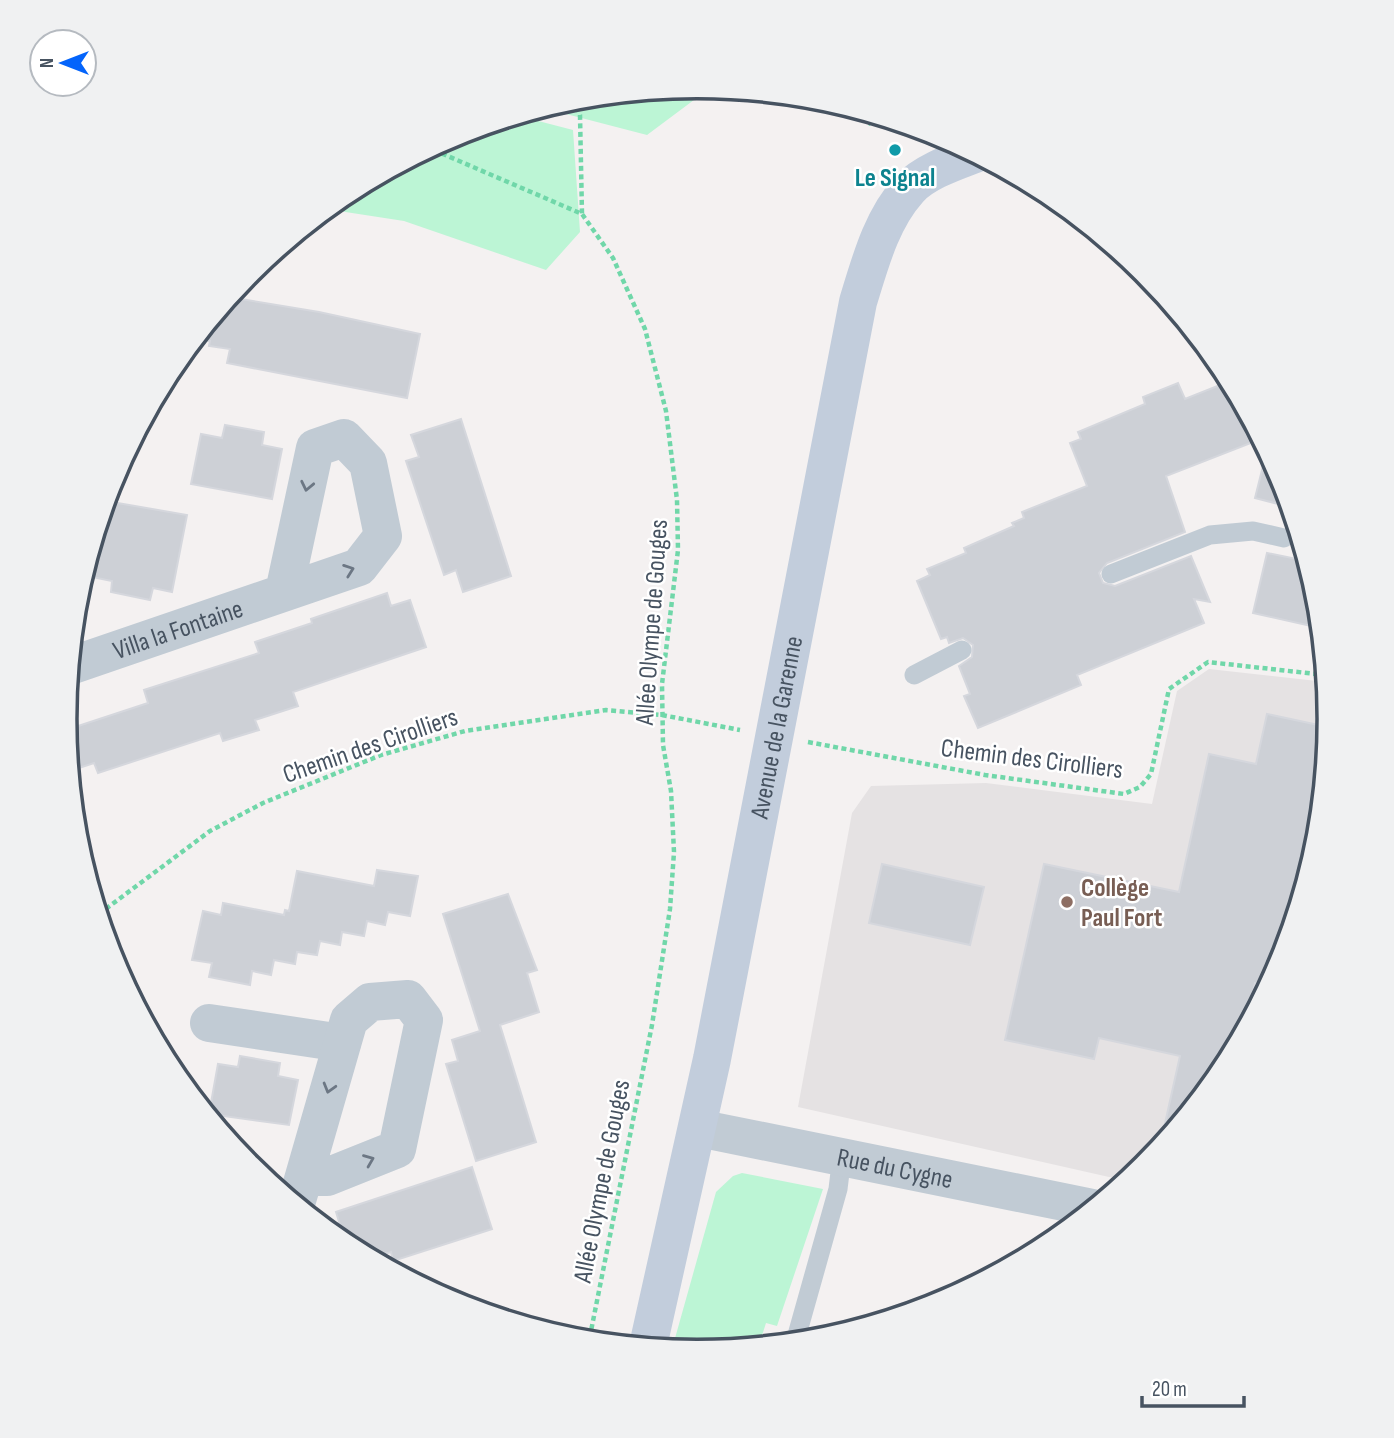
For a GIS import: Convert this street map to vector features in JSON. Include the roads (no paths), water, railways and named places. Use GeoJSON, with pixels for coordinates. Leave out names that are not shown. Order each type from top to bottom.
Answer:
{"type":"FeatureCollection","features":[{"type":"Feature","properties":{"kind":"street","name":"Avenue de la Garenne"},"geometry":{"type":"LineString","coordinates":[[650,1337],[698,1128],[858,302],[886,223],[910,188],[963,159]]}},
{"type":"Feature","properties":{"kind":"street","name":"Villa la Fontaine"},"geometry":{"type":"LineString","coordinates":[[80,663],[284,592]]}},
{"type":"Feature","properties":{"kind":"street"},"geometry":{"type":"LineString","coordinates":[[408,999],[424,1020],[397,1149],[300,1190],[349,1020],[370,1002],[408,999]]}},
{"type":"Feature","properties":{"kind":"street"},"geometry":{"type":"LineString","coordinates":[[209,1023],[342,1043]]}},
{"type":"Feature","properties":{"kind":"street","name":"Rue du Cygne"},"geometry":{"type":"LineString","coordinates":[[698,1128],[1081,1205]]}},
{"type":"Feature","properties":{"kind":"lane"},"geometry":{"type":"LineString","coordinates":[[1111,574],[1210,535],[1253,531],[1284,538]]}},
{"type":"Feature","properties":{"kind":"lane"},"geometry":{"type":"LineString","coordinates":[[914,674],[962,650]]}},
{"type":"Feature","properties":{"kind":"lane"},"geometry":{"type":"LineString","coordinates":[[798,1330],[838,1189],[842,1156]]}},
{"type":"Feature","properties":{"kind":"place","name":"Le Signal"},"geometry":{"type":"Point","coordinates":[895,150]}},
{"type":"Feature","properties":{"kind":"place","name":"Collège Paul Fort"},"geometry":{"type":"Point","coordinates":[1067,902]}}]}
